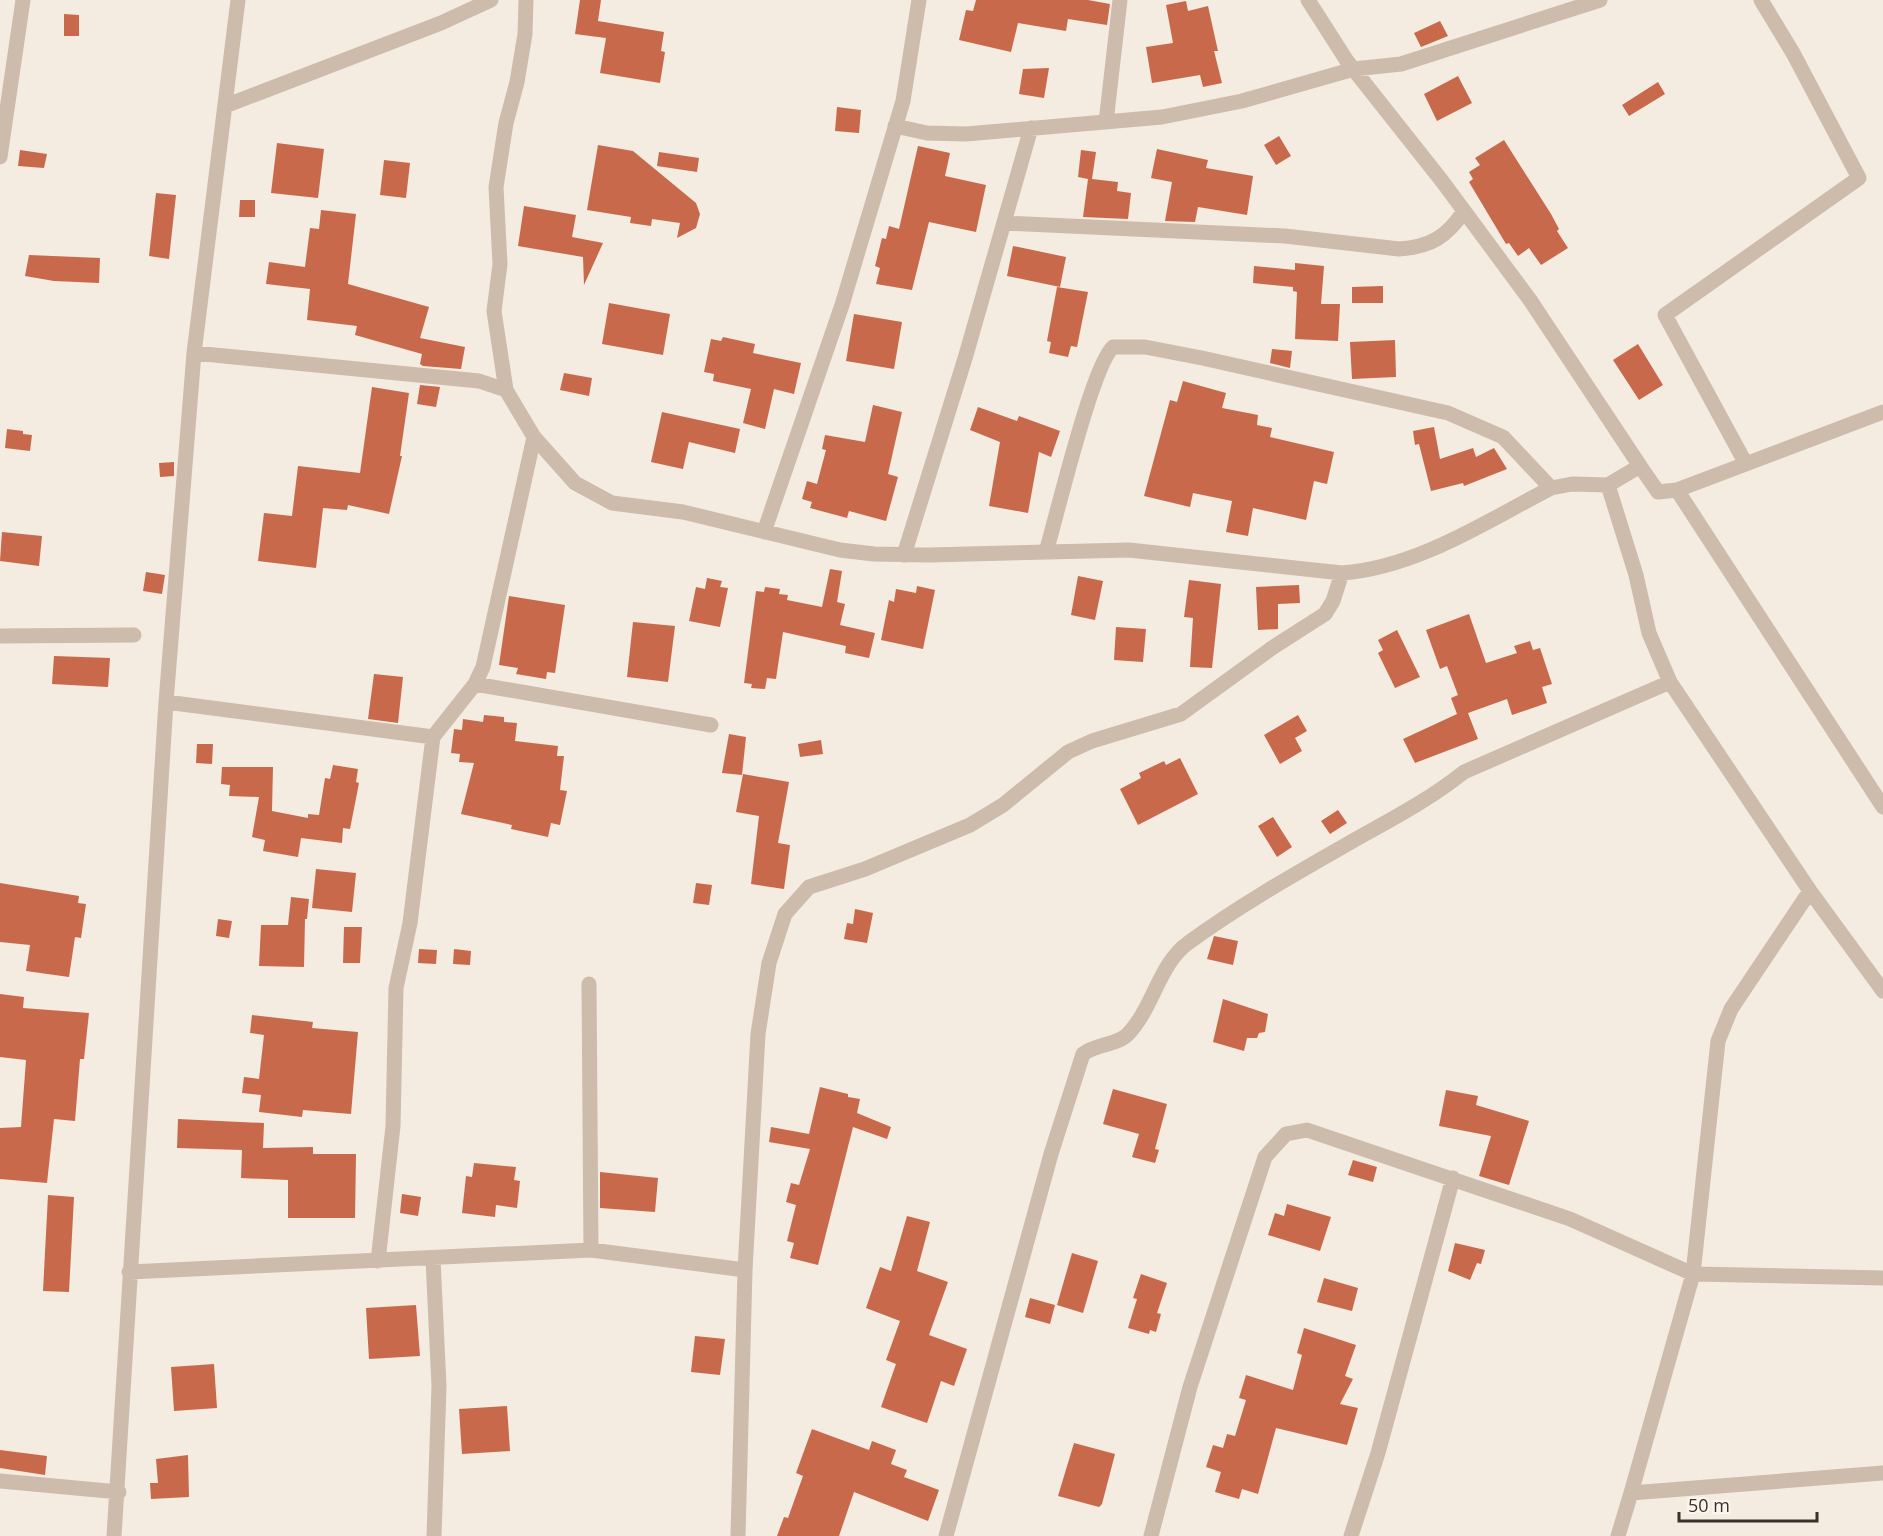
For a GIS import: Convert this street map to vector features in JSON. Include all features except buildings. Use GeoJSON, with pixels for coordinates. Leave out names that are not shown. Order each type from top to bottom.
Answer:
{"type":"FeatureCollection","features":[{"type":"Feature","properties":{"kind":"street"},"geometry":{"type":"LineString","coordinates":[[0,157],[23,0]]}},
{"type":"Feature","properties":{"kind":"street"},"geometry":{"type":"LineString","coordinates":[[114,1536],[119,1492],[129,1272],[166,702],[194,353],[238,0]]}},
{"type":"Feature","properties":{"kind":"street"},"geometry":{"type":"LineString","coordinates":[[225,106],[441,23],[491,0]]}},
{"type":"Feature","properties":{"kind":"street"},"geometry":{"type":"LineString","coordinates":[[526,0],[525,34],[517,82],[506,123],[496,187],[500,264],[494,311],[506,390],[534,436],[574,483],[612,502],[682,512],[840,550],[904,555],[1149,551],[1342,573],[1364,571],[1425,551],[1551,488],[1572,484],[1608,485],[1640,466]]}},
{"type":"Feature","properties":{"kind":"street"},"geometry":{"type":"LineString","coordinates":[[764,531],[842,305],[896,126],[903,101],[919,0]]}},
{"type":"Feature","properties":{"kind":"street"},"geometry":{"type":"LineString","coordinates":[[1106,122],[1120,0]]}},
{"type":"Feature","properties":{"kind":"street"},"geometry":{"type":"LineString","coordinates":[[1308,0],[1354,69],[1530,300],[1658,492],[1677,490],[1883,412]]}},
{"type":"Feature","properties":{"kind":"street"},"geometry":{"type":"LineString","coordinates":[[896,126],[927,133],[966,134],[1162,117],[1230,103],[1354,69],[1401,64],[1600,0]]}},
{"type":"Feature","properties":{"kind":"street"},"geometry":{"type":"LineString","coordinates":[[1746,464],[1665,315],[1859,178],[1793,53],[1761,0]]}},
{"type":"Feature","properties":{"kind":"street"},"geometry":{"type":"LineString","coordinates":[[904,555],[1031,128]]}},
{"type":"Feature","properties":{"kind":"street"},"geometry":{"type":"LineString","coordinates":[[1004,223],[1285,237],[1399,249],[1416,248],[1443,237],[1452,229],[1464,211]]}},
{"type":"Feature","properties":{"kind":"street"},"geometry":{"type":"LineString","coordinates":[[1046,552],[1094,384],[1106,354],[1113,347],[1145,347],[1202,358],[1448,413],[1503,437],[1551,488]]}},
{"type":"Feature","properties":{"kind":"street"},"geometry":{"type":"LineString","coordinates":[[194,353],[479,381],[506,390]]}},
{"type":"Feature","properties":{"kind":"street"},"geometry":{"type":"LineString","coordinates":[[378,1261],[393,1126],[396,988],[410,923],[433,737],[475,684],[483,668],[534,436]]}},
{"type":"Feature","properties":{"kind":"street"},"geometry":{"type":"LineString","coordinates":[[1608,485],[1636,575],[1649,633],[1670,682],[1810,891],[1883,991]]}},
{"type":"Feature","properties":{"kind":"street"},"geometry":{"type":"LineString","coordinates":[[1677,490],[1883,807]]}},
{"type":"Feature","properties":{"kind":"street"},"geometry":{"type":"LineString","coordinates":[[738,1536],[745,1270],[758,1035],[769,963],[785,914],[809,887],[865,869],[944,838],[978,821],[1003,805],[1068,752],[1092,741],[1181,714],[1272,648],[1325,614],[1333,601],[1342,573]]}},
{"type":"Feature","properties":{"kind":"street"},"geometry":{"type":"LineString","coordinates":[[0,636],[134,635]]}},
{"type":"Feature","properties":{"kind":"street"},"geometry":{"type":"LineString","coordinates":[[946,1536],[1051,1154],[1083,1054],[1092,1047],[1125,1037],[1140,1021],[1167,970],[1185,945],[1250,900],[1435,795],[1464,772],[1670,682]]}},
{"type":"Feature","properties":{"kind":"street"},"geometry":{"type":"LineString","coordinates":[[475,684],[711,725]]}},
{"type":"Feature","properties":{"kind":"street"},"geometry":{"type":"LineString","coordinates":[[166,702],[433,737]]}},
{"type":"Feature","properties":{"kind":"street"},"geometry":{"type":"LineString","coordinates":[[1618,1536],[1693,1274],[1718,1041],[1731,1009],[1810,891]]}},
{"type":"Feature","properties":{"kind":"street"},"geometry":{"type":"LineString","coordinates":[[590,984],[591,1250]]}},
{"type":"Feature","properties":{"kind":"street"},"geometry":{"type":"LineString","coordinates":[[1151,1536],[1190,1388],[1265,1157],[1286,1134],[1307,1130],[1453,1178],[1570,1219],[1693,1274],[1883,1278]]}},
{"type":"Feature","properties":{"kind":"street"},"geometry":{"type":"LineString","coordinates":[[1351,1536],[1378,1453],[1453,1178]]}},
{"type":"Feature","properties":{"kind":"street"},"geometry":{"type":"LineString","coordinates":[[129,1272],[591,1250],[745,1270]]}},
{"type":"Feature","properties":{"kind":"street"},"geometry":{"type":"LineString","coordinates":[[434,1259],[439,1386],[434,1536]]}},
{"type":"Feature","properties":{"kind":"street"},"geometry":{"type":"LineString","coordinates":[[1631,1494],[1883,1473]]}},
{"type":"Feature","properties":{"kind":"street"},"geometry":{"type":"LineString","coordinates":[[0,1481],[119,1492]]}}]}
